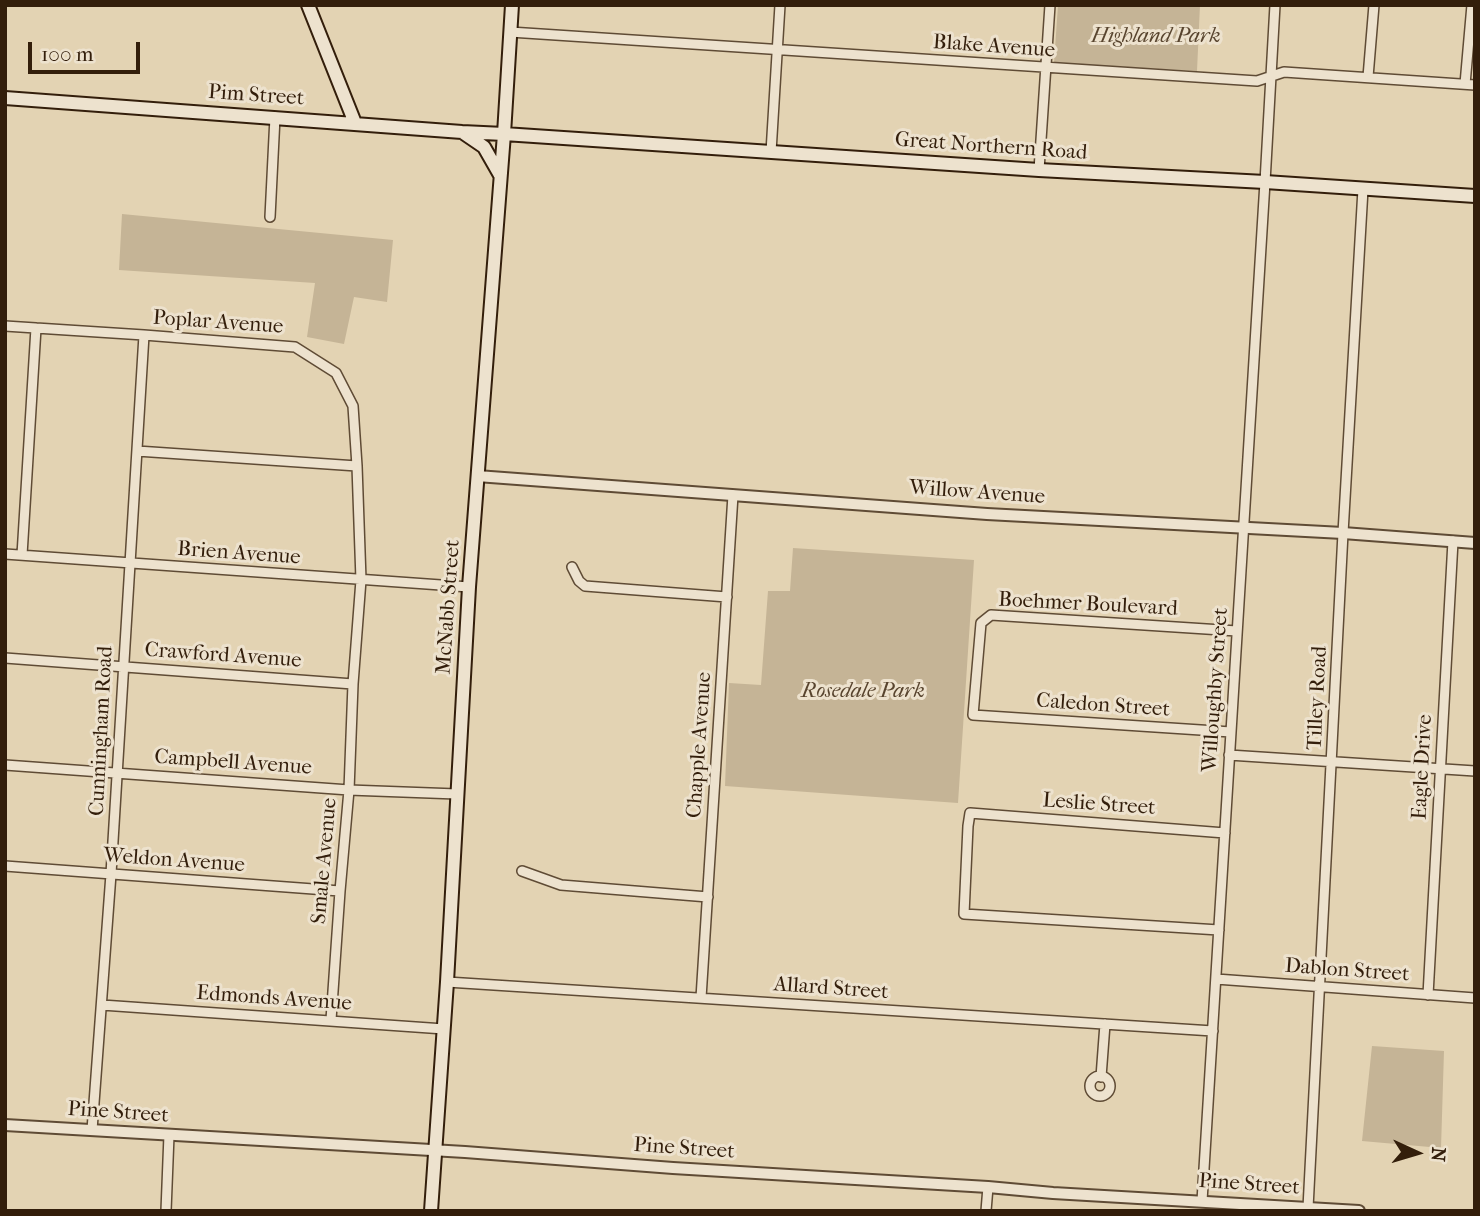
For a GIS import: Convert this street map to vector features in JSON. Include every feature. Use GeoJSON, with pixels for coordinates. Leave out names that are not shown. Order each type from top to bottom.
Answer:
{"type":"FeatureCollection","features":[{"type":"Feature","properties":{"kind":"main road"},"geometry":{"type":"LineString","coordinates":[[308,5],[355,123]]}},
{"type":"Feature","properties":{"kind":"main road","name":"McNabb Street"},"geometry":{"type":"LineString","coordinates":[[431,1211],[469,587],[505,134],[512,5]]}},
{"type":"Feature","properties":{"kind":"main road","name":"Pim Street"},"geometry":{"type":"LineString","coordinates":[[5,97],[505,134]]}},
{"type":"Feature","properties":{"kind":"main road"},"geometry":{"type":"LineString","coordinates":[[461,132],[484,146],[501,177]]}},
{"type":"Feature","properties":{"kind":"main road","name":"Great Northern Road"},"geometry":{"type":"LineString","coordinates":[[505,134],[1475,196]]}},
{"type":"Feature","properties":{"kind":"street"},"geometry":{"type":"LineString","coordinates":[[771,152],[780,5]]}},
{"type":"Feature","properties":{"kind":"street"},"geometry":{"type":"LineString","coordinates":[[1039,170],[1050,5]]}},
{"type":"Feature","properties":{"kind":"street","name":"Willoughby Street"},"geometry":{"type":"LineString","coordinates":[[1202,1201],[1275,5]]}},
{"type":"Feature","properties":{"kind":"street"},"geometry":{"type":"LineString","coordinates":[[1368,77],[1374,5]]}},
{"type":"Feature","properties":{"kind":"street"},"geometry":{"type":"LineString","coordinates":[[1470,85],[1472,5]]}},
{"type":"Feature","properties":{"kind":"street","name":"Blake Avenue"},"geometry":{"type":"LineString","coordinates":[[510,32],[1257,81],[1284,72],[1470,85]]}},
{"type":"Feature","properties":{"kind":"street"},"geometry":{"type":"LineString","coordinates":[[270,217],[275,117]]}},
{"type":"Feature","properties":{"kind":"street","name":"Tilley Road"},"geometry":{"type":"LineString","coordinates":[[1308,1208],[1363,189]]}},
{"type":"Feature","properties":{"kind":"street","name":"Poplar Avenue"},"geometry":{"type":"LineString","coordinates":[[5,327],[295,346],[336,373],[353,406],[361,580]]}},
{"type":"Feature","properties":{"kind":"street"},"geometry":{"type":"LineString","coordinates":[[22,555],[36,328]]}},
{"type":"Feature","properties":{"kind":"street","name":"Cunningham Road"},"geometry":{"type":"LineString","coordinates":[[92,1130],[118,772],[144,335]]}},
{"type":"Feature","properties":{"kind":"street"},"geometry":{"type":"LineString","coordinates":[[137,450],[357,466]]}},
{"type":"Feature","properties":{"kind":"street","name":"Willow Avenue"},"geometry":{"type":"LineString","coordinates":[[477,476],[987,514],[1343,533],[1475,543]]}},
{"type":"Feature","properties":{"kind":"street","name":"Chapple Avenue"},"geometry":{"type":"LineString","coordinates":[[701,998],[733,495]]}},
{"type":"Feature","properties":{"kind":"street","name":"Eagle Drive"},"geometry":{"type":"LineString","coordinates":[[1428,995],[1453,541]]}},
{"type":"Feature","properties":{"kind":"street","name":"Brien Avenue"},"geometry":{"type":"LineString","coordinates":[[5,554],[469,587]]}},
{"type":"Feature","properties":{"kind":"street"},"geometry":{"type":"LineString","coordinates":[[572,567],[579,581],[585,586],[727,597]]}},
{"type":"Feature","properties":{"kind":"street","name":"Smale Avenue"},"geometry":{"type":"LineString","coordinates":[[331,1020],[349,790],[361,580]]}},
{"type":"Feature","properties":{"kind":"street","name":"Boehmer Boulevard"},"geometry":{"type":"LineString","coordinates":[[973,715],[981,623],[991,614],[1237,631]]}},
{"type":"Feature","properties":{"kind":"street","name":"Crawford Avenue"},"geometry":{"type":"LineString","coordinates":[[5,658],[354,684]]}},
{"type":"Feature","properties":{"kind":"street","name":"Caledon Street"},"geometry":{"type":"LineString","coordinates":[[973,715],[1231,732]]}},
{"type":"Feature","properties":{"kind":"street"},"geometry":{"type":"LineString","coordinates":[[1230,755],[1475,771]]}},
{"type":"Feature","properties":{"kind":"street","name":"Campbell Avenue"},"geometry":{"type":"LineString","coordinates":[[5,765],[349,790],[457,794]]}},
{"type":"Feature","properties":{"kind":"street","name":"Leslie Street"},"geometry":{"type":"LineString","coordinates":[[1219,930],[964,914],[970,813],[1225,833]]}},
{"type":"Feature","properties":{"kind":"street","name":"Weldon Avenue"},"geometry":{"type":"LineString","coordinates":[[5,866],[340,891]]}},
{"type":"Feature","properties":{"kind":"street"},"geometry":{"type":"LineString","coordinates":[[522,871],[561,885],[708,897]]}},
{"type":"Feature","properties":{"kind":"street","name":"Dablon Street"},"geometry":{"type":"LineString","coordinates":[[1216,979],[1475,998]]}},
{"type":"Feature","properties":{"kind":"street","name":"Allard Street"},"geometry":{"type":"LineString","coordinates":[[447,982],[1213,1031]]}},
{"type":"Feature","properties":{"kind":"street","name":"Edmonds Avenue"},"geometry":{"type":"LineString","coordinates":[[102,1005],[444,1029]]}},
{"type":"Feature","properties":{"kind":"street"},"geometry":{"type":"LineString","coordinates":[[1101,1077],[1105,1024]]}},
{"type":"Feature","properties":{"kind":"street","name":"Pine Street"},"geometry":{"type":"LineString","coordinates":[[5,1125],[465,1152],[673,1168],[1359,1211]]}},
{"type":"Feature","properties":{"kind":"street"},"geometry":{"type":"LineString","coordinates":[[166,1211],[169,1135]]}},
{"type":"Feature","properties":{"kind":"street"},"geometry":{"type":"LineString","coordinates":[[986,1211],[988,1188]]}},
{"type":"Feature","properties":{"kind":"green space","name":"Highland Park"},"geometry":{"type":"Polygon","coordinates":[[[1058,5],[1200,5],[1197,71],[1054,63],[1058,5]]]}},
{"type":"Feature","properties":{"kind":"green space"},"geometry":{"type":"Polygon","coordinates":[[[122,214],[393,240],[387,302],[354,297],[344,344],[307,337],[315,283],[119,270],[122,214]]]}},
{"type":"Feature","properties":{"kind":"green space","name":"Rosedale Park"},"geometry":{"type":"Polygon","coordinates":[[[793,548],[974,560],[958,803],[725,786],[729,683],[761,685],[768,591],[790,591],[793,548]]]}},
{"type":"Feature","properties":{"kind":"green space"},"geometry":{"type":"Polygon","coordinates":[[[1372,1046],[1444,1051],[1441,1148],[1362,1141],[1372,1046]]]}}]}
